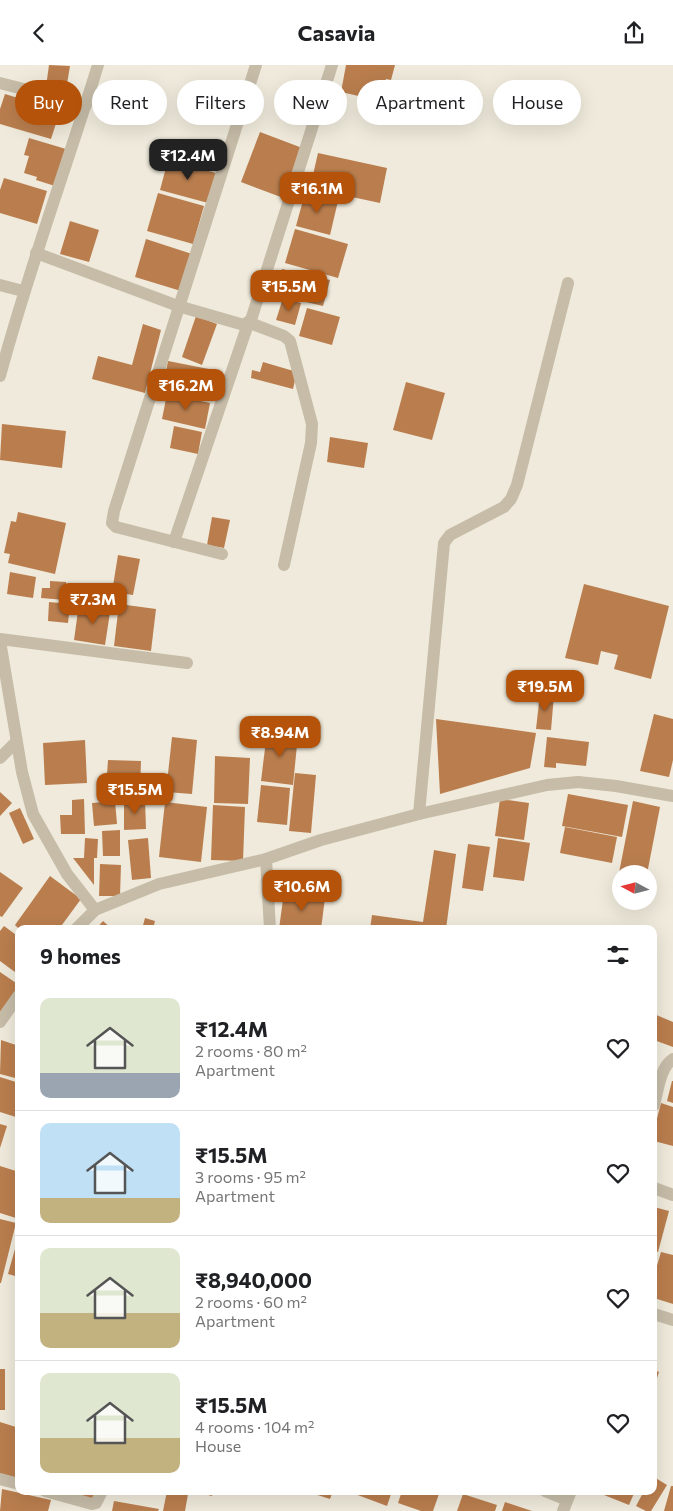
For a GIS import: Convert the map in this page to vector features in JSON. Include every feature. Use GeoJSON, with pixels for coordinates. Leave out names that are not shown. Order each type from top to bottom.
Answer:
{"type":"FeatureCollection","features":[{"type":"Feature","properties":{"kind":"street"},"geometry":{"type":"LineString","coordinates":[[0,376],[23,291],[98,65]]}},
{"type":"Feature","properties":{"kind":"street"},"geometry":{"type":"LineString","coordinates":[[222,554],[116,527],[112,523],[114,511],[178,306],[256,65]]}},
{"type":"Feature","properties":{"kind":"street"},"geometry":{"type":"LineString","coordinates":[[174,542],[249,323],[332,65]]}},
{"type":"Feature","properties":{"kind":"street"},"geometry":{"type":"LineString","coordinates":[[0,83],[86,105]]}},
{"type":"Feature","properties":{"kind":"street"},"geometry":{"type":"LineString","coordinates":[[36,253],[178,306],[244,325],[249,323],[284,336],[290,341],[312,424],[311,443],[284,565]]}},
{"type":"Feature","properties":{"kind":"street"},"geometry":{"type":"LineString","coordinates":[[419,814],[444,543],[450,535],[504,507],[511,499],[517,485],[568,283]]}},
{"type":"Feature","properties":{"kind":"street"},"geometry":{"type":"LineString","coordinates":[[0,285],[23,291]]}},
{"type":"Feature","properties":{"kind":"street"},"geometry":{"type":"LineString","coordinates":[[95,910],[67,874],[33,815],[16,742],[0,640],[187,663]]}},
{"type":"Feature","properties":{"kind":"street"},"geometry":{"type":"LineString","coordinates":[[0,758],[16,742]]}},
{"type":"Feature","properties":{"kind":"street"},"geometry":{"type":"LineString","coordinates":[[80,925],[95,910],[159,885],[266,859],[322,840],[419,814],[547,785],[578,782],[616,786],[673,796]]}},
{"type":"Feature","properties":{"kind":"street"},"geometry":{"type":"LineString","coordinates":[[266,859],[270,925]]}},
{"type":"Feature","properties":{"kind":"street"},"geometry":{"type":"LineString","coordinates":[[0,1022],[15,1001]]}},
{"type":"Feature","properties":{"kind":"street"},"geometry":{"type":"LineString","coordinates":[[657,1094],[664,1069],[668,1062],[673,1059]]}},
{"type":"Feature","properties":{"kind":"street"},"geometry":{"type":"LineString","coordinates":[[657,1189],[673,1195]]}},
{"type":"Feature","properties":{"kind":"street"},"geometry":{"type":"LineString","coordinates":[[657,1316],[673,1319]]}},
{"type":"Feature","properties":{"kind":"street"},"geometry":{"type":"LineString","coordinates":[[0,1479],[15,1483]]}},
{"type":"Feature","properties":{"kind":"street"},"geometry":{"type":"LineString","coordinates":[[59,1495],[92,1504],[96,1503],[100,1495]]}},
{"type":"Feature","properties":{"kind":"street"},"geometry":{"type":"LineString","coordinates":[[554,1495],[567,1501]]}},
{"type":"Feature","properties":{"kind":"building"},"geometry":{"type":"Polygon","coordinates":[[[49,65],[70,66],[68,80],[47,80],[49,65]]]}},
{"type":"Feature","properties":{"kind":"building"},"geometry":{"type":"Polygon","coordinates":[[[346,65],[395,65],[391,80],[357,80],[357,96],[347,93],[347,80],[343,80],[346,65]]]}},
{"type":"Feature","properties":{"kind":"building"},"geometry":{"type":"Polygon","coordinates":[[[5,94],[15,97],[15,125],[56,125],[51,139],[0,124],[0,109],[5,94]]]}},
{"type":"Feature","properties":{"kind":"building"},"geometry":{"type":"Polygon","coordinates":[[[260,132],[305,149],[286,199],[241,182],[260,132]]]}},
{"type":"Feature","properties":{"kind":"building"},"geometry":{"type":"Polygon","coordinates":[[[29,138],[66,149],[55,186],[36,180],[37,177],[24,173],[29,156],[24,155],[29,138]]]}},
{"type":"Feature","properties":{"kind":"building"},"geometry":{"type":"Polygon","coordinates":[[[318,153],[387,168],[380,203],[310,188],[318,153]]]}},
{"type":"Feature","properties":{"kind":"building"},"geometry":{"type":"Polygon","coordinates":[[[168,160],[216,173],[208,203],[160,190],[168,160]]]}},
{"type":"Feature","properties":{"kind":"building"},"geometry":{"type":"Polygon","coordinates":[[[4,178],[47,191],[37,224],[0,213],[0,190],[4,178]]]}},
{"type":"Feature","properties":{"kind":"building"},"geometry":{"type":"Polygon","coordinates":[[[158,193],[204,206],[193,244],[147,231],[158,193]]]}},
{"type":"Feature","properties":{"kind":"building"},"geometry":{"type":"Polygon","coordinates":[[[305,193],[338,201],[330,235],[296,226],[305,193]]]}},
{"type":"Feature","properties":{"kind":"building"},"geometry":{"type":"Polygon","coordinates":[[[70,221],[99,230],[89,262],[60,254],[70,221]]]}},
{"type":"Feature","properties":{"kind":"building"},"geometry":{"type":"Polygon","coordinates":[[[295,229],[348,244],[338,278],[285,263],[295,229]]]}},
{"type":"Feature","properties":{"kind":"building"},"geometry":{"type":"Polygon","coordinates":[[[146,239],[192,254],[181,291],[135,277],[146,239]]]}},
{"type":"Feature","properties":{"kind":"building"},"geometry":{"type":"Polygon","coordinates":[[[282,269],[330,280],[323,306],[276,295],[282,269]]]}},
{"type":"Feature","properties":{"kind":"building"},"geometry":{"type":"Polygon","coordinates":[[[283,298],[301,303],[295,325],[276,320],[283,298]]]}},
{"type":"Feature","properties":{"kind":"building"},"geometry":{"type":"Polygon","coordinates":[[[307,308],[340,317],[332,345],[299,336],[307,308]]]}},
{"type":"Feature","properties":{"kind":"building"},"geometry":{"type":"Polygon","coordinates":[[[196,316],[217,324],[202,365],[182,357],[196,316]]]}},
{"type":"Feature","properties":{"kind":"building"},"geometry":{"type":"Polygon","coordinates":[[[143,324],[161,330],[145,393],[92,379],[98,356],[132,365],[143,324]]]}},
{"type":"Feature","properties":{"kind":"building"},"geometry":{"type":"Polygon","coordinates":[[[168,361],[219,371],[214,396],[163,386],[168,361]]]}},
{"type":"Feature","properties":{"kind":"building"},"geometry":{"type":"Polygon","coordinates":[[[263,362],[297,372],[293,389],[251,378],[252,370],[260,372],[263,362]]]}},
{"type":"Feature","properties":{"kind":"building"},"geometry":{"type":"Polygon","coordinates":[[[406,382],[445,393],[432,440],[393,430],[406,382]]]}},
{"type":"Feature","properties":{"kind":"building"},"geometry":{"type":"Polygon","coordinates":[[[167,394],[210,403],[205,429],[162,419],[167,394]]]}},
{"type":"Feature","properties":{"kind":"building"},"geometry":{"type":"Polygon","coordinates":[[[2,424],[66,431],[62,468],[0,460],[2,424]]]}},
{"type":"Feature","properties":{"kind":"building"},"geometry":{"type":"Polygon","coordinates":[[[174,426],[202,432],[198,454],[170,448],[174,426]]]}},
{"type":"Feature","properties":{"kind":"building"},"geometry":{"type":"Polygon","coordinates":[[[330,437],[368,443],[364,468],[327,462],[330,437]]]}},
{"type":"Feature","properties":{"kind":"building"},"geometry":{"type":"Polygon","coordinates":[[[18,512],[66,523],[55,574],[8,563],[10,554],[4,553],[11,521],[16,522],[18,512]]]}},
{"type":"Feature","properties":{"kind":"building"},"geometry":{"type":"Polygon","coordinates":[[[212,517],[230,520],[224,548],[207,545],[212,517]]]}},
{"type":"Feature","properties":{"kind":"building"},"geometry":{"type":"Polygon","coordinates":[[[118,555],[140,559],[133,595],[112,592],[118,555]]]}},
{"type":"Feature","properties":{"kind":"building"},"geometry":{"type":"Polygon","coordinates":[[[10,572],[36,577],[33,598],[7,594],[10,572]]]}},
{"type":"Feature","properties":{"kind":"building"},"geometry":{"type":"Polygon","coordinates":[[[50,581],[66,582],[65,600],[41,598],[42,588],[50,588],[50,581]]]}},
{"type":"Feature","properties":{"kind":"building"},"geometry":{"type":"Polygon","coordinates":[[[584,584],[669,606],[651,679],[614,669],[618,655],[601,651],[598,665],[565,658],[584,584]]]}},
{"type":"Feature","properties":{"kind":"building"},"geometry":{"type":"Polygon","coordinates":[[[49,602],[70,604],[68,623],[48,621],[49,602]]]}},
{"type":"Feature","properties":{"kind":"building"},"geometry":{"type":"Polygon","coordinates":[[[93,603],[111,606],[105,645],[74,640],[78,611],[91,613],[93,603]]]}},
{"type":"Feature","properties":{"kind":"building"},"geometry":{"type":"Polygon","coordinates":[[[119,604],[156,609],[151,651],[114,646],[119,604]]]}},
{"type":"Feature","properties":{"kind":"building"},"geometry":{"type":"Polygon","coordinates":[[[540,694],[554,695],[551,730],[536,729],[540,694]]]}},
{"type":"Feature","properties":{"kind":"building"},"geometry":{"type":"Polygon","coordinates":[[[654,714],[673,719],[673,760],[669,777],[640,771],[654,714]]]}},
{"type":"Feature","properties":{"kind":"building"},"geometry":{"type":"Polygon","coordinates":[[[436,719],[536,733],[530,768],[440,794],[436,719]]]}},
{"type":"Feature","properties":{"kind":"building"},"geometry":{"type":"Polygon","coordinates":[[[267,732],[298,735],[293,785],[261,781],[267,732]]]}},
{"type":"Feature","properties":{"kind":"building"},"geometry":{"type":"Polygon","coordinates":[[[172,737],[197,740],[192,794],[166,792],[172,737]]]}},
{"type":"Feature","properties":{"kind":"building"},"geometry":{"type":"Polygon","coordinates":[[[547,737],[589,742],[586,766],[556,763],[556,768],[544,767],[547,737]]]}},
{"type":"Feature","properties":{"kind":"building"},"geometry":{"type":"Polygon","coordinates":[[[85,740],[87,783],[45,785],[43,743],[85,740]]]}},
{"type":"Feature","properties":{"kind":"building"},"geometry":{"type":"Polygon","coordinates":[[[215,756],[250,758],[248,804],[214,803],[215,756]]]}},
{"type":"Feature","properties":{"kind":"building"},"geometry":{"type":"Polygon","coordinates":[[[108,760],[141,761],[140,790],[106,789],[108,760]]]}},
{"type":"Feature","properties":{"kind":"building"},"geometry":{"type":"Polygon","coordinates":[[[295,773],[316,775],[311,833],[289,831],[295,773]]]}},
{"type":"Feature","properties":{"kind":"building"},"geometry":{"type":"Polygon","coordinates":[[[261,785],[290,788],[287,825],[257,822],[261,785]]]}},
{"type":"Feature","properties":{"kind":"building"},"geometry":{"type":"Polygon","coordinates":[[[0,792],[12,803],[0,816],[0,792]]]}},
{"type":"Feature","properties":{"kind":"building"},"geometry":{"type":"Polygon","coordinates":[[[568,794],[628,805],[622,837],[562,826],[568,794]]]}},
{"type":"Feature","properties":{"kind":"building"},"geometry":{"type":"Polygon","coordinates":[[[84,799],[85,834],[61,834],[60,815],[72,815],[72,800],[84,799]]]}},
{"type":"Feature","properties":{"kind":"building"},"geometry":{"type":"Polygon","coordinates":[[[145,799],[146,829],[124,830],[124,800],[145,799]]]}},
{"type":"Feature","properties":{"kind":"building"},"geometry":{"type":"Polygon","coordinates":[[[500,799],[529,803],[524,840],[495,836],[500,799]]]}},
{"type":"Feature","properties":{"kind":"building"},"geometry":{"type":"Polygon","coordinates":[[[115,801],[117,824],[94,826],[92,803],[115,801]]]}},
{"type":"Feature","properties":{"kind":"building"},"geometry":{"type":"Polygon","coordinates":[[[633,801],[660,807],[649,865],[621,865],[633,801]]]}},
{"type":"Feature","properties":{"kind":"building"},"geometry":{"type":"Polygon","coordinates":[[[165,802],[207,807],[201,862],[159,857],[165,802]]]}},
{"type":"Feature","properties":{"kind":"building"},"geometry":{"type":"Polygon","coordinates":[[[213,805],[245,807],[243,861],[211,860],[213,805]]]}},
{"type":"Feature","properties":{"kind":"building"},"geometry":{"type":"Polygon","coordinates":[[[20,808],[34,839],[23,844],[9,813],[20,808]]]}},
{"type":"Feature","properties":{"kind":"building"},"geometry":{"type":"Polygon","coordinates":[[[565,827],[617,837],[612,863],[560,853],[565,827]]]}},
{"type":"Feature","properties":{"kind":"building"},"geometry":{"type":"Polygon","coordinates":[[[120,830],[120,856],[103,856],[102,831],[120,830]]]}},
{"type":"Feature","properties":{"kind":"building"},"geometry":{"type":"Polygon","coordinates":[[[85,838],[98,839],[97,858],[94,858],[94,885],[73,858],[84,858],[85,838]]]}},
{"type":"Feature","properties":{"kind":"building"},"geometry":{"type":"Polygon","coordinates":[[[148,838],[151,878],[132,880],[128,840],[148,838]]]}},
{"type":"Feature","properties":{"kind":"building"},"geometry":{"type":"Polygon","coordinates":[[[498,838],[530,843],[524,881],[493,877],[498,838]]]}},
{"type":"Feature","properties":{"kind":"building"},"geometry":{"type":"Polygon","coordinates":[[[468,844],[490,847],[483,891],[462,888],[468,844]]]}},
{"type":"Feature","properties":{"kind":"building"},"geometry":{"type":"Polygon","coordinates":[[[434,850],[456,854],[447,925],[371,925],[372,915],[423,922],[434,850]]]}},
{"type":"Feature","properties":{"kind":"building"},"geometry":{"type":"Polygon","coordinates":[[[100,864],[121,865],[120,896],[99,896],[100,864]]]}},
{"type":"Feature","properties":{"kind":"building"},"geometry":{"type":"Polygon","coordinates":[[[0,872],[23,888],[2,917],[0,916],[0,872]]]}},
{"type":"Feature","properties":{"kind":"building"},"geometry":{"type":"Polygon","coordinates":[[[50,876],[81,899],[62,925],[15,925],[50,876]]]}},
{"type":"Feature","properties":{"kind":"building"},"geometry":{"type":"Polygon","coordinates":[[[284,892],[325,898],[322,925],[280,925],[284,892]]]}},
{"type":"Feature","properties":{"kind":"building"},"geometry":{"type":"Polygon","coordinates":[[[145,918],[155,921],[154,925],[143,925],[145,918]]]}},
{"type":"Feature","properties":{"kind":"building"},"geometry":{"type":"Polygon","coordinates":[[[103,921],[108,925],[100,925],[103,921]]]}},
{"type":"Feature","properties":{"kind":"building"},"geometry":{"type":"Polygon","coordinates":[[[4,926],[15,934],[15,972],[0,961],[0,931],[4,926]]]}},
{"type":"Feature","properties":{"kind":"building"},"geometry":{"type":"Polygon","coordinates":[[[0,972],[15,982],[15,994],[0,1016],[0,972]]]}},
{"type":"Feature","properties":{"kind":"building"},"geometry":{"type":"Polygon","coordinates":[[[657,1015],[673,1022],[673,1047],[657,1041],[657,1015]]]}},
{"type":"Feature","properties":{"kind":"building"},"geometry":{"type":"Polygon","coordinates":[[[1,1040],[15,1045],[15,1078],[0,1074],[1,1040]]]}},
{"type":"Feature","properties":{"kind":"building"},"geometry":{"type":"Polygon","coordinates":[[[0,1077],[15,1082],[15,1117],[0,1112],[0,1077]]]}},
{"type":"Feature","properties":{"kind":"building"},"geometry":{"type":"Polygon","coordinates":[[[673,1081],[673,1103],[667,1101],[673,1081]]]}},
{"type":"Feature","properties":{"kind":"building"},"geometry":{"type":"Polygon","coordinates":[[[661,1103],[673,1107],[673,1146],[657,1142],[657,1118],[661,1103]]]}},
{"type":"Feature","properties":{"kind":"building"},"geometry":{"type":"Polygon","coordinates":[[[0,1124],[7,1126],[0,1148],[0,1124]]]}},
{"type":"Feature","properties":{"kind":"building"},"geometry":{"type":"Polygon","coordinates":[[[0,1166],[15,1171],[15,1218],[0,1213],[0,1166]]]}},
{"type":"Feature","properties":{"kind":"building"},"geometry":{"type":"Polygon","coordinates":[[[657,1208],[669,1211],[657,1252],[657,1208]]]}},
{"type":"Feature","properties":{"kind":"building"},"geometry":{"type":"Polygon","coordinates":[[[0,1219],[15,1223],[15,1227],[0,1283],[0,1219]]]}},
{"type":"Feature","properties":{"kind":"building"},"geometry":{"type":"Polygon","coordinates":[[[15,1249],[15,1276],[8,1274],[15,1249]]]}},
{"type":"Feature","properties":{"kind":"building"},"geometry":{"type":"Polygon","coordinates":[[[661,1252],[673,1255],[673,1304],[657,1299],[657,1266],[661,1252]]]}},
{"type":"Feature","properties":{"kind":"building"},"geometry":{"type":"Polygon","coordinates":[[[0,1369],[5,1369],[5,1410],[0,1410],[0,1369]]]}},
{"type":"Feature","properties":{"kind":"building"},"geometry":{"type":"Polygon","coordinates":[[[0,1422],[15,1427],[15,1480],[0,1476],[0,1422]]]}},
{"type":"Feature","properties":{"kind":"building"},"geometry":{"type":"Polygon","coordinates":[[[657,1479],[667,1485],[651,1511],[646,1511],[636,1506],[642,1495],[657,1495],[657,1479]]]}},
{"type":"Feature","properties":{"kind":"building"},"geometry":{"type":"Polygon","coordinates":[[[671,1486],[673,1486],[673,1511],[664,1511],[671,1486]]]}},
{"type":"Feature","properties":{"kind":"building"},"geometry":{"type":"Polygon","coordinates":[[[2,1489],[15,1492],[15,1495],[29,1495],[51,1500],[48,1511],[0,1511],[2,1489]]]}},
{"type":"Feature","properties":{"kind":"building"},"geometry":{"type":"Polygon","coordinates":[[[71,1495],[97,1495],[95,1503],[71,1495]]]}},
{"type":"Feature","properties":{"kind":"building"},"geometry":{"type":"Polygon","coordinates":[[[166,1495],[188,1495],[185,1511],[163,1511],[166,1495]]]}},
{"type":"Feature","properties":{"kind":"building"},"geometry":{"type":"Polygon","coordinates":[[[318,1495],[332,1495],[330,1499],[318,1495]]]}},
{"type":"Feature","properties":{"kind":"building"},"geometry":{"type":"Polygon","coordinates":[[[358,1495],[391,1495],[387,1506],[358,1495]]]}},
{"type":"Feature","properties":{"kind":"building"},"geometry":{"type":"Polygon","coordinates":[[[401,1495],[439,1495],[433,1511],[421,1511],[398,1503],[401,1495]]]}},
{"type":"Feature","properties":{"kind":"building"},"geometry":{"type":"Polygon","coordinates":[[[463,1495],[497,1505],[495,1511],[457,1511],[463,1495]]]}},
{"type":"Feature","properties":{"kind":"building"},"geometry":{"type":"Polygon","coordinates":[[[604,1495],[633,1495],[629,1505],[604,1495]]]}},
{"type":"Feature","properties":{"kind":"building"},"geometry":{"type":"Polygon","coordinates":[[[114,1501],[159,1509],[158,1511],[112,1511],[114,1501]]]}},
{"type":"Feature","properties":{"kind":"building"},"geometry":{"type":"Polygon","coordinates":[[[505,1502],[532,1511],[502,1511],[505,1502]]]}}]}
